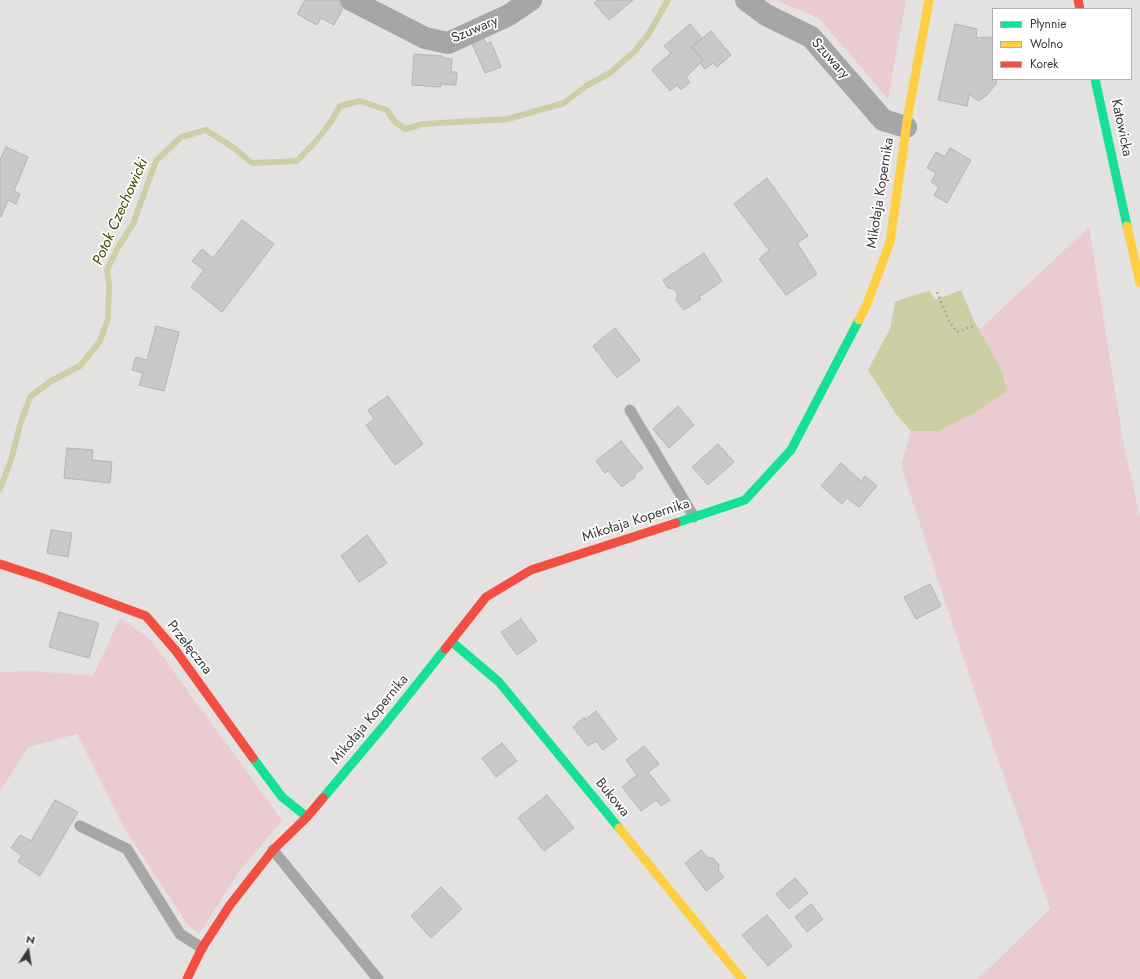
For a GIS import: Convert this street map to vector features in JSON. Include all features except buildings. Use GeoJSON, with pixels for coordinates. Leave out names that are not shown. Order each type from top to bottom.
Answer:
{"type":"FeatureCollection","features":[{"type":"Feature","properties":{"kind":"street","name":"Szuwary"},"geometry":{"type":"LineString","coordinates":[[351,0],[424,38],[448,42],[509,15],[531,0]]}},
{"type":"Feature","properties":{"kind":"street","name":"Szuwary"},"geometry":{"type":"LineString","coordinates":[[746,0],[766,15],[811,37],[883,120],[906,127]]}},
{"type":"Feature","properties":{"kind":"street","name":"Mikołaja Kopernika"},"geometry":{"type":"LineString","coordinates":[[187,979],[202,948],[230,905],[273,850],[307,817],[452,642],[486,597],[531,570],[745,500],[791,450],[867,304],[890,242],[906,127],[929,0]]}},
{"type":"Feature","properties":{"kind":"street","name":"Katowicka"},"geometry":{"type":"LineString","coordinates":[[1095,80],[1140,283]]}},
{"type":"Feature","properties":{"kind":"street","name":"Katowicka"},"geometry":{"type":"LineString","coordinates":[[1128,231],[1140,253]]}},
{"type":"Feature","properties":{"kind":"street","name":"Przełęczna"},"geometry":{"type":"LineString","coordinates":[[0,564],[43,578],[146,616],[176,651],[282,797],[307,817]]}},
{"type":"Feature","properties":{"kind":"street","name":"Bukowa"},"geometry":{"type":"LineString","coordinates":[[452,642],[499,682],[742,979]]}},
{"type":"Feature","properties":{"kind":"lane"},"geometry":{"type":"LineString","coordinates":[[630,410],[694,517]]}},
{"type":"Feature","properties":{"kind":"lane"},"geometry":{"type":"LineString","coordinates":[[80,826],[127,849],[180,934],[202,948]]}},
{"type":"Feature","properties":{"kind":"lane"},"geometry":{"type":"LineString","coordinates":[[273,850],[378,979]]}},
{"type":"Feature","properties":{"kind":"path"},"geometry":{"type":"LineString","coordinates":[[937,292],[949,321],[957,332],[976,325]]}},
{"type":"Feature","properties":{"kind":"shaded area"},"geometry":{"type":"Polygon","coordinates":[[[775,0],[906,0],[888,99],[819,18],[775,0]]]}},
{"type":"Feature","properties":{"kind":"shaded area"},"geometry":{"type":"Polygon","coordinates":[[[1089,227],[1123,441],[1140,517],[1140,979],[978,979],[1050,909],[979,705],[901,466],[911,431],[939,431],[1001,369],[979,330],[1089,227]]]}},
{"type":"Feature","properties":{"kind":"shaded area"},"geometry":{"type":"Polygon","coordinates":[[[961,290],[974,321],[1001,369],[1007,391],[974,413],[939,431],[911,431],[896,414],[868,370],[890,329],[895,302],[930,291],[935,300],[961,290]]]}},
{"type":"Feature","properties":{"kind":"shaded area"},"geometry":{"type":"Polygon","coordinates":[[[120,618],[150,639],[282,820],[239,872],[199,934],[187,924],[122,824],[77,734],[28,747],[0,792],[0,672],[34,671],[93,676],[120,618]]]}},
{"type":"Feature","properties":{"kind":"waterway","name":"Potok Czechowicki"},"geometry":{"type":"LineString","coordinates":[[0,489],[11,460],[20,425],[30,397],[51,381],[80,366],[100,341],[108,319],[109,284],[107,270],[117,249],[133,224],[156,161],[181,137],[206,130],[234,148],[252,163],[297,161],[317,140],[330,123],[340,106],[360,101],[387,110],[394,121],[405,129],[423,124],[508,119],[564,103],[586,86],[610,73],[634,52],[648,35],[668,0]]}},
{"type":"Feature","properties":{"kind":"traffic: fast"},"geometry":{"type":"LineString","coordinates":[[1095,80],[1127,226]]}},
{"type":"Feature","properties":{"kind":"traffic: fast"},"geometry":{"type":"LineString","coordinates":[[676,523],[745,500],[791,450],[859,320]]}},
{"type":"Feature","properties":{"kind":"traffic: fast"},"geometry":{"type":"LineString","coordinates":[[452,642],[499,682],[619,828]]}},
{"type":"Feature","properties":{"kind":"traffic: fast"},"geometry":{"type":"LineString","coordinates":[[323,798],[386,723],[445,649]]}},
{"type":"Feature","properties":{"kind":"traffic: fast"},"geometry":{"type":"LineString","coordinates":[[253,758],[282,797],[307,817]]}},
{"type":"Feature","properties":{"kind":"traffic: slow"},"geometry":{"type":"LineString","coordinates":[[859,320],[867,304],[890,242],[908,115],[929,0]]}},
{"type":"Feature","properties":{"kind":"traffic: slow"},"geometry":{"type":"LineString","coordinates":[[1127,226],[1140,283]]}},
{"type":"Feature","properties":{"kind":"traffic: slow"},"geometry":{"type":"LineString","coordinates":[[619,828],[742,979]]}},
{"type":"Feature","properties":{"kind":"traffic: jam"},"geometry":{"type":"LineString","coordinates":[[1078,0],[1080,8]]}},
{"type":"Feature","properties":{"kind":"traffic: jam"},"geometry":{"type":"LineString","coordinates":[[445,649],[486,597],[531,570],[676,523]]}},
{"type":"Feature","properties":{"kind":"traffic: jam"},"geometry":{"type":"LineString","coordinates":[[0,564],[43,578],[146,616],[176,651],[253,758]]}},
{"type":"Feature","properties":{"kind":"traffic: jam"},"geometry":{"type":"LineString","coordinates":[[187,979],[202,948],[230,905],[273,850],[307,817],[323,798]]}}]}
